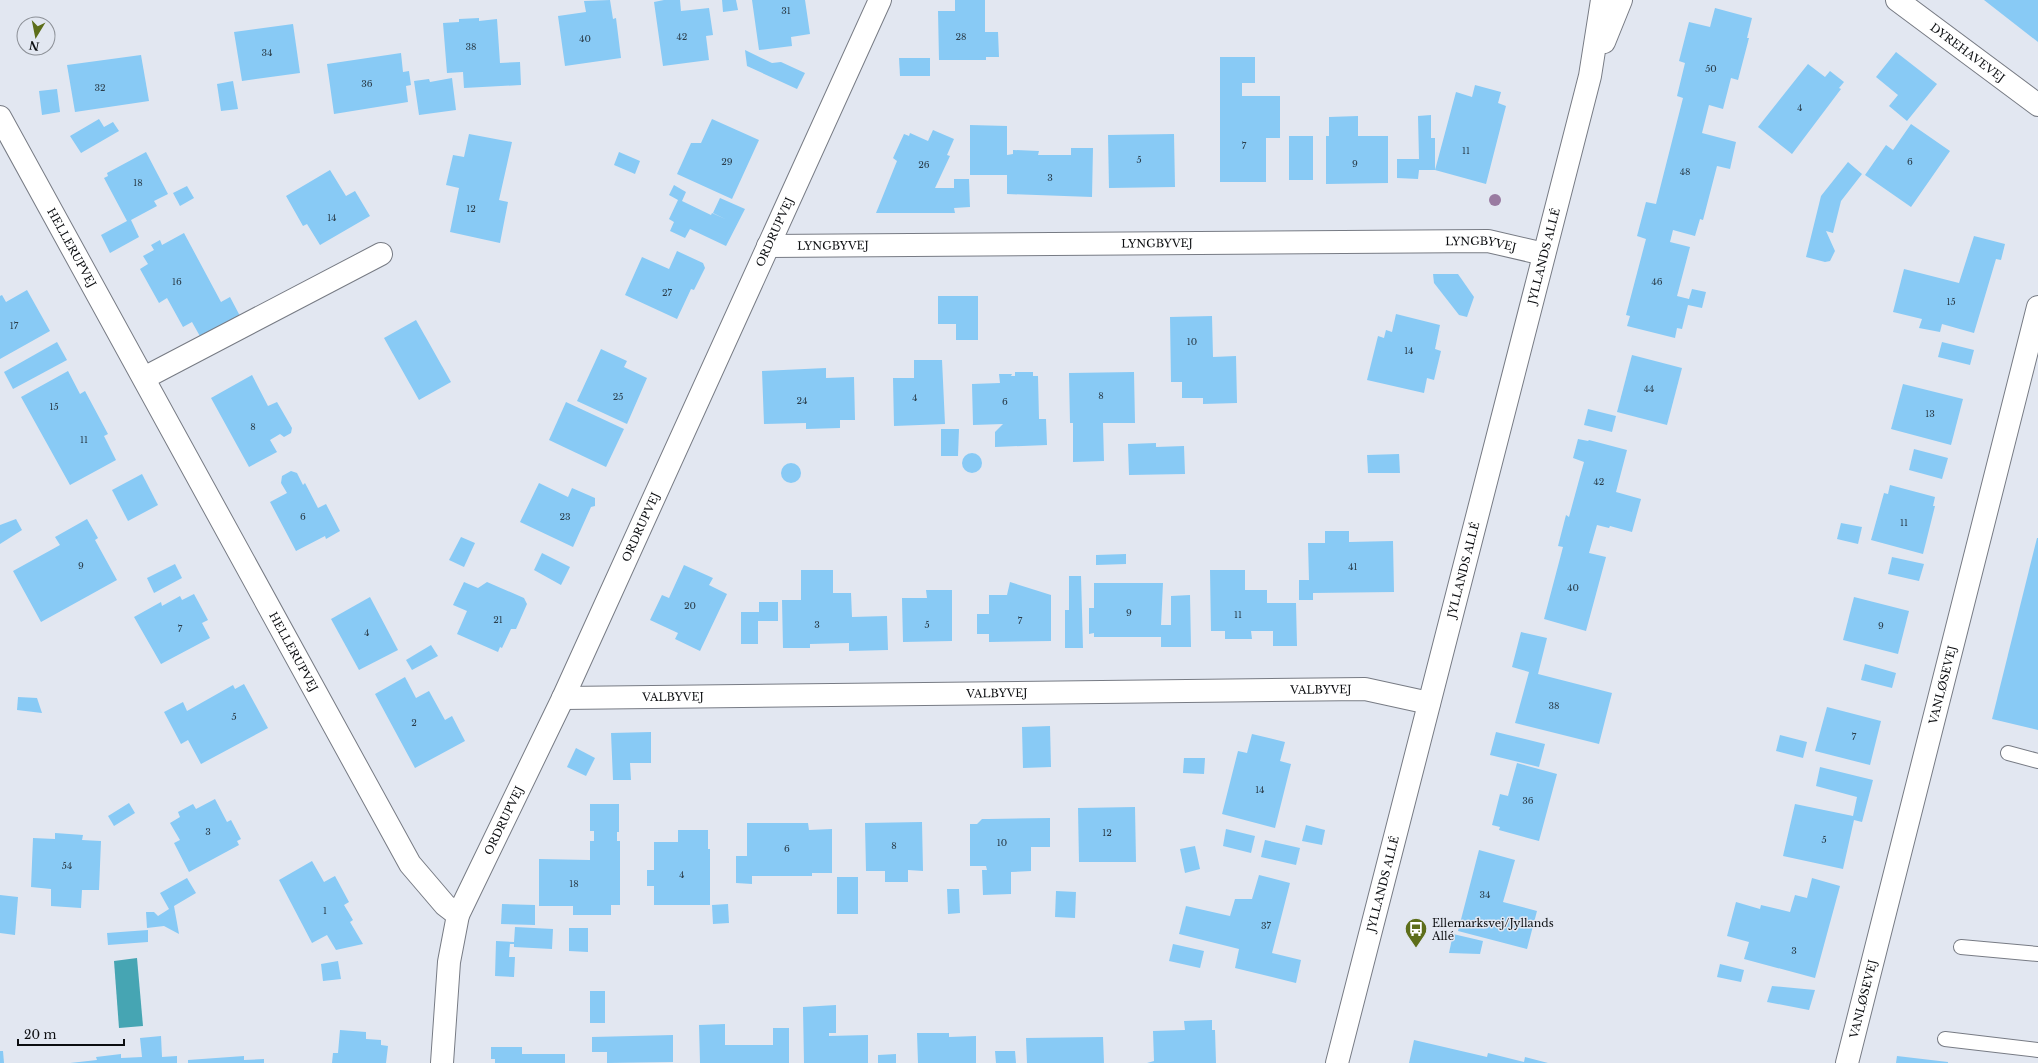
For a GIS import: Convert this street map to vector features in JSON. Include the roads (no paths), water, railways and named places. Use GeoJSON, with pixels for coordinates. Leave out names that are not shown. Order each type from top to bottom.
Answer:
{"type":"FeatureCollection","features":[{"type":"Feature","properties":{"kind":"street","name":"ORDRUPVEJ"},"geometry":{"type":"LineString","coordinates":[[442,1063],[449,962],[458,915],[563,698],[880,0]]}},
{"type":"Feature","properties":{"kind":"street","name":"JYLLANDS ALLÉ"},"geometry":{"type":"LineString","coordinates":[[1337,1063],[1590,76],[1602,0]]}},
{"type":"Feature","properties":{"kind":"street","name":"JYLLANDS ALLÉ"},"geometry":{"type":"LineString","coordinates":[[1590,76],[1621,0]]}},
{"type":"Feature","properties":{"kind":"street","name":"DYREHAVEVEJ"},"geometry":{"type":"LineString","coordinates":[[1897,0],[2038,106]]}},
{"type":"Feature","properties":{"kind":"street","name":"HELLERUPVEJ"},"geometry":{"type":"LineString","coordinates":[[0,117],[410,864],[440,900],[458,915]]}},
{"type":"Feature","properties":{"kind":"street","name":"LYNGBYVEJ"},"geometry":{"type":"LineString","coordinates":[[768,246],[1488,241],[1544,254]]}},
{"type":"Feature","properties":{"kind":"street"},"geometry":{"type":"LineString","coordinates":[[144,378],[381,254]]}},
{"type":"Feature","properties":{"kind":"street","name":"VANLØSEVEJ"},"geometry":{"type":"LineString","coordinates":[[1847,1063],[2038,307]]}},
{"type":"Feature","properties":{"kind":"street","name":"VALBYVEJ"},"geometry":{"type":"LineString","coordinates":[[563,698],[1365,690],[1429,702]]}},
{"type":"Feature","properties":{"kind":"lane"},"geometry":{"type":"LineString","coordinates":[[2008,753],[2038,761]]}},
{"type":"Feature","properties":{"kind":"lane"},"geometry":{"type":"LineString","coordinates":[[1961,947],[2038,954]]}},
{"type":"Feature","properties":{"kind":"lane"},"geometry":{"type":"LineString","coordinates":[[1945,1040],[2038,1050]]}},
{"type":"Feature","properties":{"kind":"water"},"geometry":{"type":"Polygon","coordinates":[[[137,958],[143,1026],[119,1028],[114,961],[137,958]]]}},
{"type":"Feature","properties":{"kind":"place","name":"Ellemarksvej/Jyllands Allé"},"geometry":{"type":"Point","coordinates":[1416,948]}}]}
